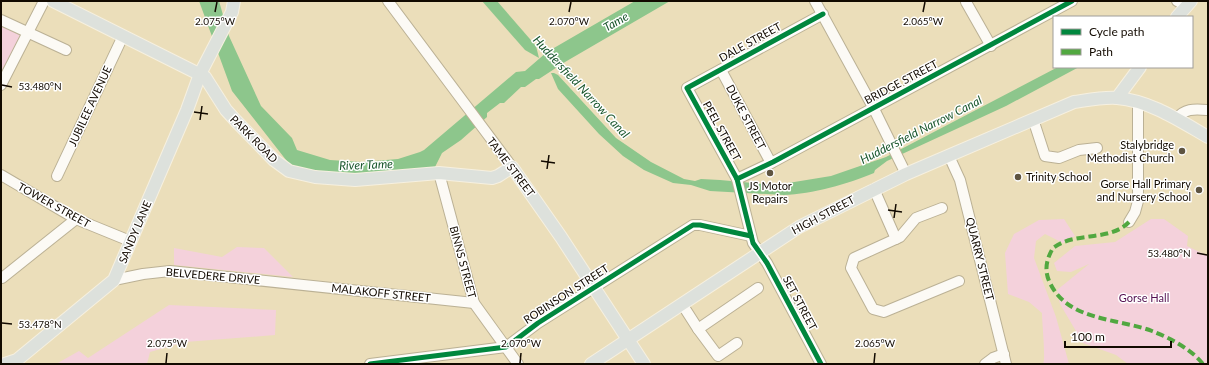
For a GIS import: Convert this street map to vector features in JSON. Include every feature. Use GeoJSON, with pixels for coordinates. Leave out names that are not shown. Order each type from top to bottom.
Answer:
{"type":"FeatureCollection","features":[{"type":"Feature","properties":{"kind":"main road","name":"PARK ROAD"},"geometry":{"type":"LineString","coordinates":[[53,1],[200,74],[208,80],[226,110],[236,121],[274,160],[289,171],[315,177],[355,180],[439,173],[492,178],[512,167]]}},
{"type":"Feature","properties":{"kind":"main road"},"geometry":{"type":"LineString","coordinates":[[1178,16],[1185,3]]}},
{"type":"Feature","properties":{"kind":"main road","name":"SANDY LANE"},"geometry":{"type":"LineString","coordinates":[[5,364],[17,360],[114,280],[187,110],[208,55],[233,7]]}},
{"type":"Feature","properties":{"kind":"main road"},"geometry":{"type":"LineString","coordinates":[[1137,72],[1117,98],[1138,102],[1176,119],[1208,137]]}},
{"type":"Feature","properties":{"kind":"main road"},"geometry":{"type":"LineString","coordinates":[[1137,72],[1135,94],[1138,102]]}},
{"type":"Feature","properties":{"kind":"main road","name":"HIGH STREET"},"geometry":{"type":"LineString","coordinates":[[591,364],[626,339],[799,227],[906,174],[1074,102],[1097,98],[1117,98]]}},
{"type":"Feature","properties":{"kind":"main road","name":"TAME STREET"},"geometry":{"type":"LineString","coordinates":[[512,167],[595,287],[626,339],[644,364]]}},
{"type":"Feature","properties":{"kind":"street"},"geometry":{"type":"LineString","coordinates":[[1,85],[44,1]]}},
{"type":"Feature","properties":{"kind":"street","name":"TAME STREET"},"geometry":{"type":"LineString","coordinates":[[388,1],[512,167]]}},
{"type":"Feature","properties":{"kind":"street"},"geometry":{"type":"LineString","coordinates":[[816,1],[873,107],[906,174]]}},
{"type":"Feature","properties":{"kind":"street","name":"BRIDGE STREET"},"geometry":{"type":"LineString","coordinates":[[737,179],[771,164],[873,107],[991,46],[1072,1]]}},
{"type":"Feature","properties":{"kind":"street"},"geometry":{"type":"LineString","coordinates":[[966,2],[991,46]]}},
{"type":"Feature","properties":{"kind":"street","name":"DALE STREET"},"geometry":{"type":"LineString","coordinates":[[687,88],[823,14]]}},
{"type":"Feature","properties":{"kind":"street"},"geometry":{"type":"LineString","coordinates":[[1,20],[66,50]]}},
{"type":"Feature","properties":{"kind":"street","name":"JUBILEE AVENUE"},"geometry":{"type":"LineString","coordinates":[[57,176],[123,36]]}},
{"type":"Feature","properties":{"kind":"street","name":"DUKE STREET"},"geometry":{"type":"LineString","coordinates":[[722,70],[771,164]]}},
{"type":"Feature","properties":{"kind":"street","name":"PEEL STREET"},"geometry":{"type":"LineString","coordinates":[[687,88],[737,179],[753,244],[759,252]]}},
{"type":"Feature","properties":{"kind":"street"},"geometry":{"type":"LineString","coordinates":[[1129,222],[1140,211],[1138,201],[1138,102]]}},
{"type":"Feature","properties":{"kind":"street"},"geometry":{"type":"LineString","coordinates":[[1176,119],[1181,112],[1187,110],[1208,110]]}},
{"type":"Feature","properties":{"kind":"street"},"geometry":{"type":"LineString","coordinates":[[1033,119],[1045,156],[1059,158],[1079,150],[1097,148]]}},
{"type":"Feature","properties":{"kind":"street","name":"QUARRY STREET"},"geometry":{"type":"LineString","coordinates":[[949,156],[960,180],[1005,359]]}},
{"type":"Feature","properties":{"kind":"street","name":"BINNS STREET"},"geometry":{"type":"LineString","coordinates":[[439,173],[474,303],[518,364]]}},
{"type":"Feature","properties":{"kind":"street","name":"TOWER STREET"},"geometry":{"type":"LineString","coordinates":[[1,175],[76,219],[130,241]]}},
{"type":"Feature","properties":{"kind":"street"},"geometry":{"type":"LineString","coordinates":[[871,191],[893,240]]}},
{"type":"Feature","properties":{"kind":"street"},"geometry":{"type":"LineString","coordinates":[[942,208],[916,218],[900,237],[854,258],[851,268],[873,310],[884,312],[959,281]]}},
{"type":"Feature","properties":{"kind":"street"},"geometry":{"type":"LineString","coordinates":[[2,278],[76,219]]}},
{"type":"Feature","properties":{"kind":"street","name":"ROBINSON STREET"},"geometry":{"type":"LineString","coordinates":[[506,347],[538,322],[693,225],[700,225],[751,236]]}},
{"type":"Feature","properties":{"kind":"street","name":"SET STREET"},"geometry":{"type":"LineString","coordinates":[[759,252],[821,364]]}},
{"type":"Feature","properties":{"kind":"street","name":"BELVEDERE DRIVE"},"geometry":{"type":"LineString","coordinates":[[114,280],[143,274],[170,271],[288,283]]}},
{"type":"Feature","properties":{"kind":"street","name":"MALAKOFF STREET"},"geometry":{"type":"LineString","coordinates":[[288,283],[474,303]]}},
{"type":"Feature","properties":{"kind":"street"},"geometry":{"type":"LineString","coordinates":[[698,329],[758,288]]}},
{"type":"Feature","properties":{"kind":"street"},"geometry":{"type":"LineString","coordinates":[[682,304],[718,356],[737,344]]}},
{"type":"Feature","properties":{"kind":"street"},"geometry":{"type":"LineString","coordinates":[[370,364],[506,347]]}},
{"type":"Feature","properties":{"kind":"street"},"geometry":{"type":"LineString","coordinates":[[985,364],[993,358],[1005,359]]}},
{"type":"Feature","properties":{"kind":"green space"},"geometry":{"type":"Polygon","coordinates":[[[1,24],[21,34],[1,75],[1,24]]]}},
{"type":"Feature","properties":{"kind":"green space"},"geometry":{"type":"Polygon","coordinates":[[[1064,219],[1075,236],[1063,243],[1045,234],[1036,241],[1034,258],[1056,317],[1069,364],[1043,364],[1044,348],[1042,313],[1029,302],[1008,294],[1005,253],[1014,234],[1039,220],[1064,219]]]}},
{"type":"Feature","properties":{"kind":"green space","name":"Gorse Hall"},"geometry":{"type":"Polygon","coordinates":[[[1151,219],[1164,219],[1188,236],[1187,246],[1208,256],[1208,364],[1128,364],[1116,355],[1083,343],[1060,304],[1057,290],[1089,264],[1071,272],[1057,271],[1054,263],[1075,246],[1115,242],[1151,219]]]}},
{"type":"Feature","properties":{"kind":"green space"},"geometry":{"type":"Polygon","coordinates":[[[237,247],[264,248],[293,277],[174,265],[174,248],[222,257],[237,247]]]}},
{"type":"Feature","properties":{"kind":"green space"},"geometry":{"type":"Polygon","coordinates":[[[169,305],[276,310],[275,335],[185,342],[150,352],[147,364],[56,364],[79,351],[88,358],[169,305]]]}},
{"type":"Feature","properties":{"kind":"water"},"geometry":{"type":"Polygon","coordinates":[[[199,1],[219,1],[229,36],[261,106],[292,138],[297,150],[330,160],[362,162],[398,159],[424,150],[516,72],[525,71],[547,52],[635,1],[670,1],[565,62],[539,79],[536,79],[525,87],[521,87],[504,103],[500,103],[487,113],[487,117],[461,140],[442,153],[435,167],[373,173],[341,173],[318,172],[290,165],[232,91],[199,1]]]}},
{"type":"Feature","properties":{"kind":"water"},"geometry":{"type":"Polygon","coordinates":[[[482,1],[497,1],[536,46],[539,58],[525,50],[482,1]]]}},
{"type":"Feature","properties":{"kind":"water"},"geometry":{"type":"Polygon","coordinates":[[[1056,68],[1077,68],[1006,106],[887,161],[875,170],[874,173],[830,188],[806,193],[784,195],[710,191],[691,185],[673,183],[644,170],[623,156],[599,134],[558,89],[551,73],[558,75],[616,138],[651,162],[684,179],[695,181],[701,179],[782,184],[831,176],[886,157],[1056,68]]]}},
{"type":"Feature","properties":{"kind":"marked path"},"geometry":{"type":"LineString","coordinates":[[1129,222],[1112,232],[1071,240],[1053,248],[1046,270],[1050,283],[1058,295],[1069,305],[1095,316],[1159,334],[1186,349],[1203,364]]}},
{"type":"Feature","properties":{"kind":"cycle path"},"geometry":{"type":"LineString","coordinates":[[737,179],[773,162],[1072,1]]}},
{"type":"Feature","properties":{"kind":"cycle path"},"geometry":{"type":"LineString","coordinates":[[821,364],[767,263],[753,243],[737,179],[687,88],[823,14]]}},
{"type":"Feature","properties":{"kind":"cycle path"},"geometry":{"type":"LineString","coordinates":[[370,364],[506,347],[538,323],[693,225],[700,225],[751,236]]}},
{"type":"Feature","properties":{"kind":"place","name":"Stalybridge Methodist Church"},"geometry":{"type":"Point","coordinates":[1182,151]}},
{"type":"Feature","properties":{"kind":"place","name":"JS Motor Repairs"},"geometry":{"type":"Point","coordinates":[770,173]}},
{"type":"Feature","properties":{"kind":"place","name":"Trinity School"},"geometry":{"type":"Point","coordinates":[1018,177]}},
{"type":"Feature","properties":{"kind":"place","name":"Gorse Hall Primary and Nursery School"},"geometry":{"type":"Point","coordinates":[1199,190]}},
{"type":"Feature","properties":{"kind":"water label","name":"Tame"},"geometry":{"type":"Point","coordinates":[616,22]}},
{"type":"Feature","properties":{"kind":"water label","name":"Huddersfield Narrow Canal"},"geometry":{"type":"Point","coordinates":[581,87]}},
{"type":"Feature","properties":{"kind":"water label","name":"Huddersfield Narrow Canal"},"geometry":{"type":"Point","coordinates":[921,130]}},
{"type":"Feature","properties":{"kind":"water label","name":"River Tame"},"geometry":{"type":"Point","coordinates":[366,165]}}]}
